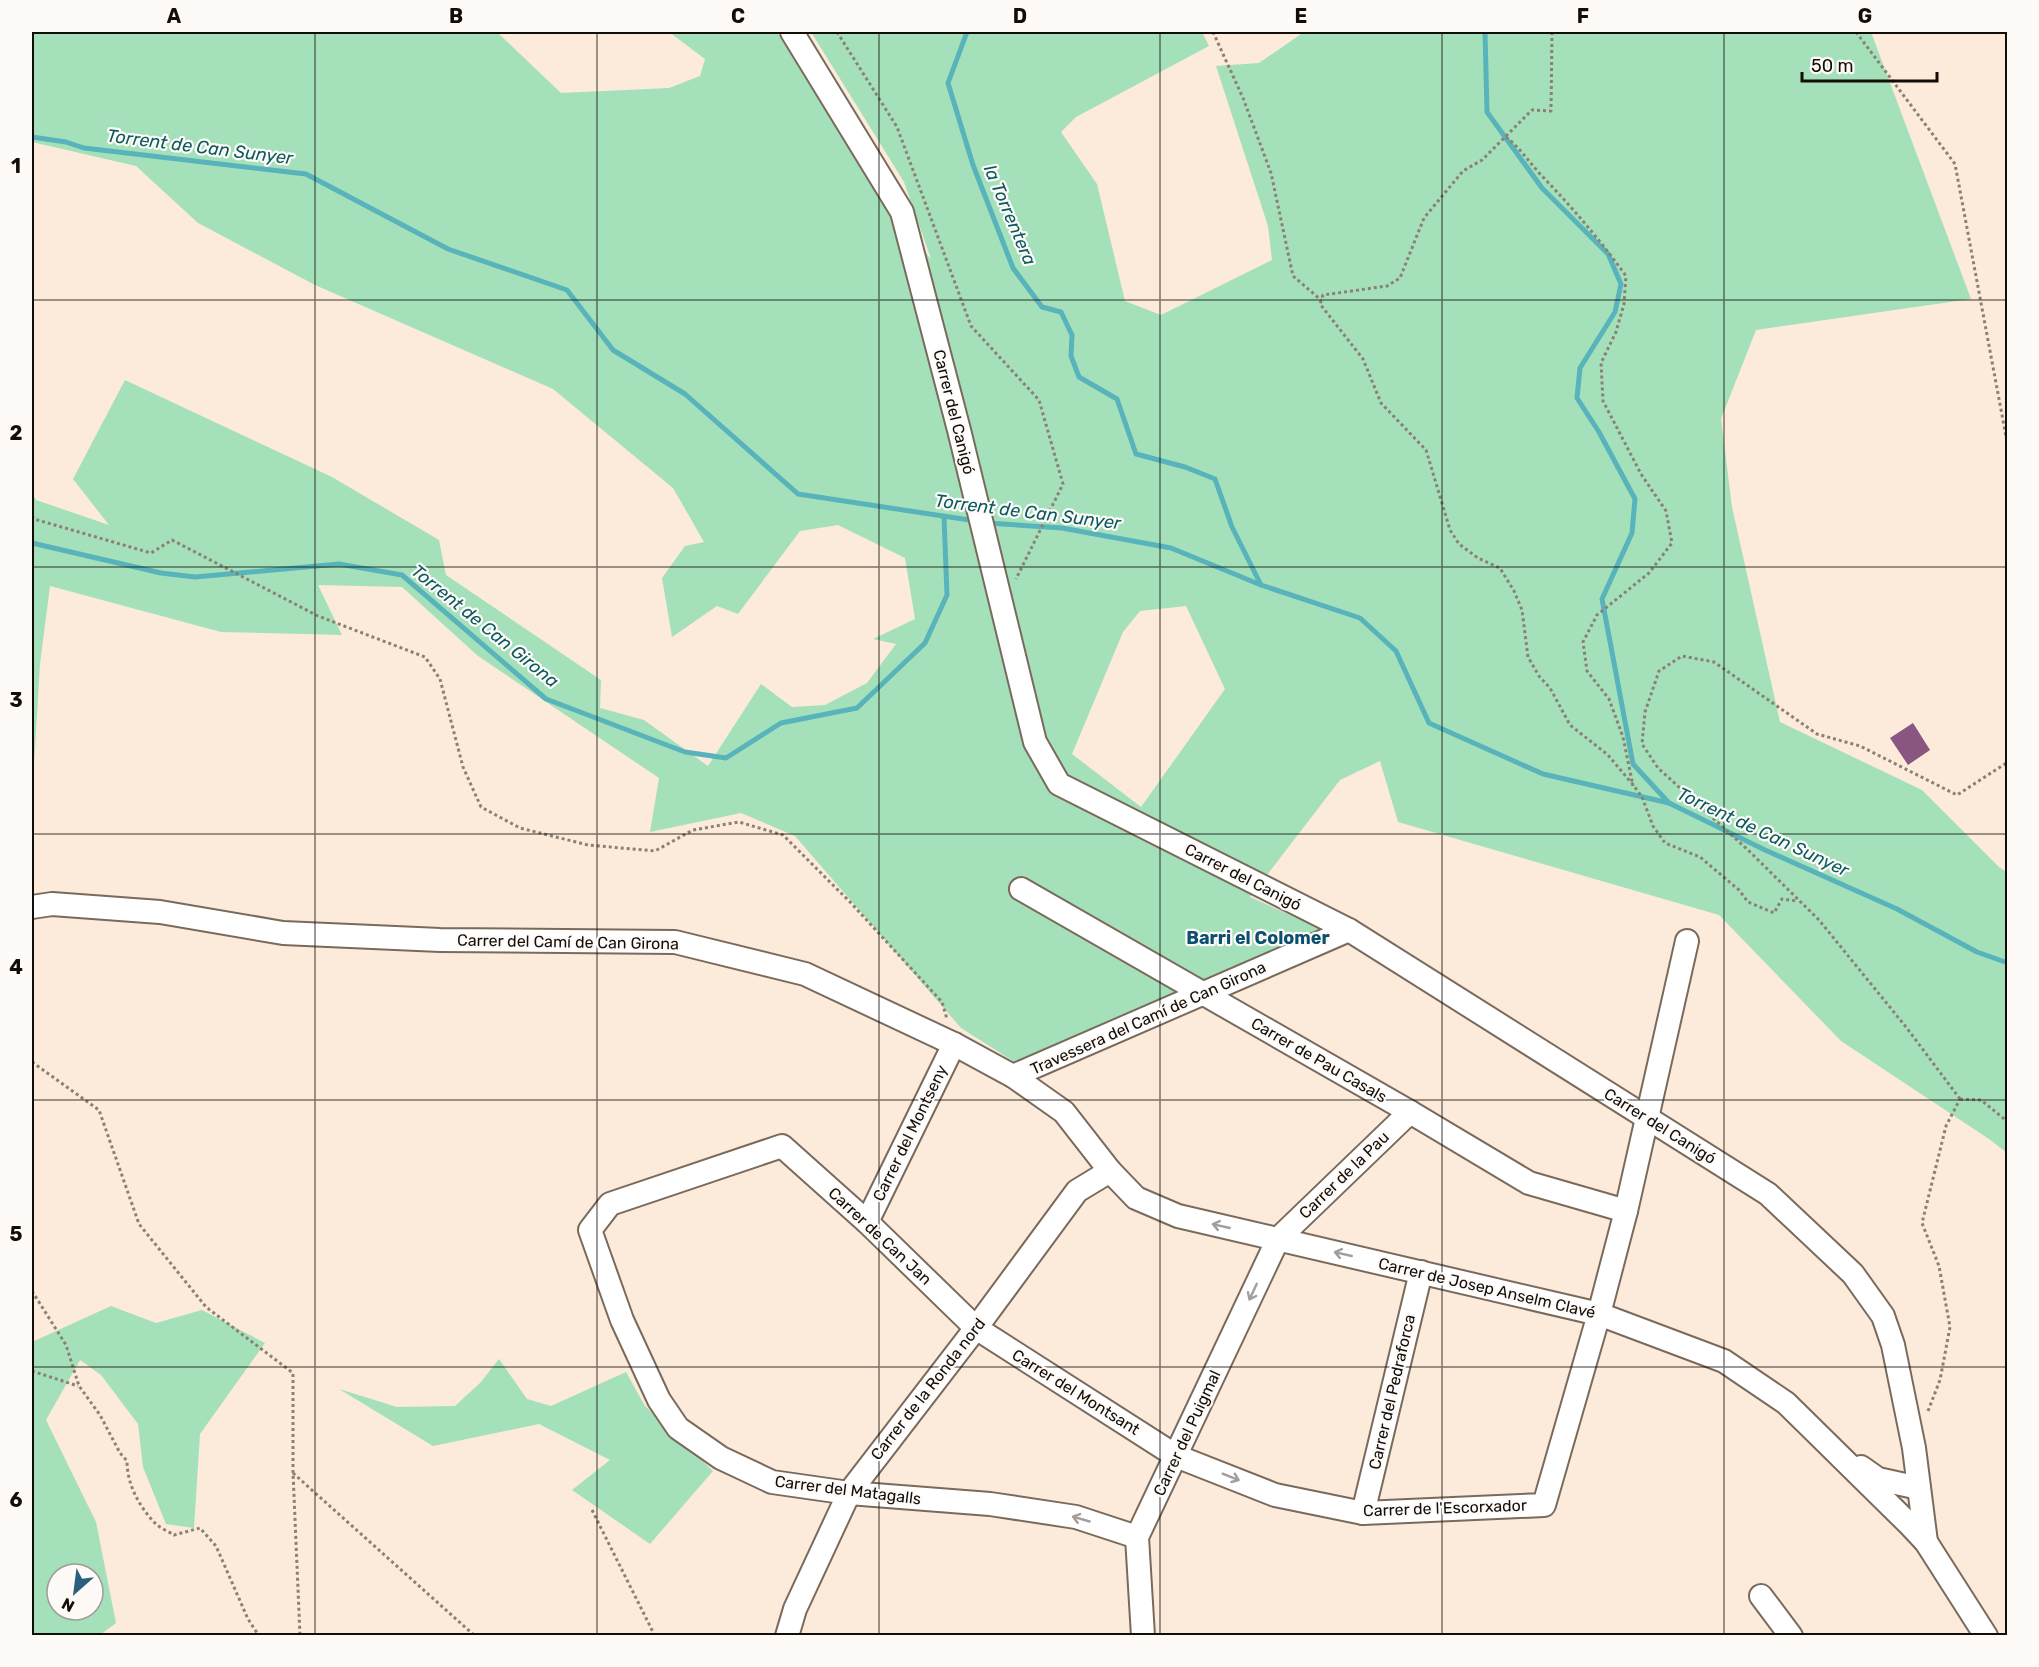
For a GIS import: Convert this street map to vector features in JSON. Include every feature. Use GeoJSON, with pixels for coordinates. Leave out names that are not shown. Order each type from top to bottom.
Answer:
{"type":"FeatureCollection","features":[{"type":"Feature","properties":{"kind":"street","name":"Carrer del Canigó"},"geometry":{"type":"LineString","coordinates":[[792,32],[902,212],[959,430],[1035,741],[1059,784],[1349,930],[1768,1194],[1853,1274],[1883,1316],[1893,1345],[1914,1448],[1926,1542]]}},
{"type":"Feature","properties":{"kind":"street","name":"Carrer de Pau Casals"},"geometry":{"type":"LineString","coordinates":[[1021,889],[1410,1112],[1528,1183],[1626,1211]]}},
{"type":"Feature","properties":{"kind":"street","name":"Carrer del Camí de Can Girona"},"geometry":{"type":"LineString","coordinates":[[32,907],[52,904],[160,912],[283,933],[440,940],[675,942],[805,974],[954,1044],[1013,1077],[1064,1112],[1110,1172]]}},
{"type":"Feature","properties":{"kind":"street","name":"Travessera del Camí de Can Girona"},"geometry":{"type":"LineString","coordinates":[[1013,1077],[1349,930]]}},
{"type":"Feature","properties":{"kind":"street"},"geometry":{"type":"LineString","coordinates":[[1599,1314],[1648,1119],[1687,941]]}},
{"type":"Feature","properties":{"kind":"street","name":"Carrer del Montseny"},"geometry":{"type":"LineString","coordinates":[[867,1222],[954,1044]]}},
{"type":"Feature","properties":{"kind":"street","name":"Carrer de la Pau"},"geometry":{"type":"LineString","coordinates":[[1278,1239],[1410,1112]]}},
{"type":"Feature","properties":{"kind":"street","name":"Carrer de Can Jan"},"geometry":{"type":"LineString","coordinates":[[782,1146],[867,1222],[976,1328]]}},
{"type":"Feature","properties":{"kind":"street","name":"Carrer del Matagalls"},"geometry":{"type":"LineString","coordinates":[[782,1146],[610,1204],[590,1230],[622,1320],[659,1400],[678,1428],[721,1458],[772,1482],[849,1493],[990,1504],[1076,1517],[1137,1537]]}},
{"type":"Feature","properties":{"kind":"street","name":"Carrer de Josep Anselm Clavé"},"geometry":{"type":"LineString","coordinates":[[1110,1172],[1136,1198],[1178,1216],[1599,1314],[1724,1361],[1786,1403],[1842,1455],[1926,1542],[1986,1635]]}},
{"type":"Feature","properties":{"kind":"street","name":"Carrer de la Ronda nord"},"geometry":{"type":"LineString","coordinates":[[788,1635],[795,1609],[849,1493],[976,1328],[1077,1191],[1110,1172]]}},
{"type":"Feature","properties":{"kind":"street","name":"Carrer del Puigmal"},"geometry":{"type":"LineString","coordinates":[[1143,1635],[1137,1537],[1278,1239]]}},
{"type":"Feature","properties":{"kind":"street","name":"Carrer del Pedraforca"},"geometry":{"type":"LineString","coordinates":[[1363,1513],[1421,1272]]}},
{"type":"Feature","properties":{"kind":"street","name":"Carrer de l'Escorxador"},"geometry":{"type":"LineString","coordinates":[[1176,1456],[1275,1495],[1363,1513],[1544,1505],[1599,1314]]}},
{"type":"Feature","properties":{"kind":"street","name":"Carrer del Montsant"},"geometry":{"type":"LineString","coordinates":[[976,1328],[1176,1456]]}},
{"type":"Feature","properties":{"kind":"street"},"geometry":{"type":"LineString","coordinates":[[1866,1471],[1893,1468],[1914,1448]]}},
{"type":"Feature","properties":{"kind":"street","name":"Carrer de Josep Anselm Clavé"},"geometry":{"type":"LineString","coordinates":[[1842,1455],[1878,1479],[1920,1493]]}},
{"type":"Feature","properties":{"kind":"street"},"geometry":{"type":"LineString","coordinates":[[1882,1497],[1902,1502],[1920,1493]]}},
{"type":"Feature","properties":{"kind":"street"},"geometry":{"type":"LineString","coordinates":[[1761,1596],[1791,1635]]}},
{"type":"Feature","properties":{"kind":"path"},"geometry":{"type":"LineString","coordinates":[[837,32],[897,127],[971,326],[1039,400],[1063,484],[1002,607]]}},
{"type":"Feature","properties":{"kind":"path"},"geometry":{"type":"LineString","coordinates":[[1214,32],[1243,98],[1270,173],[1293,276],[1322,300]]}},
{"type":"Feature","properties":{"kind":"path"},"geometry":{"type":"LineString","coordinates":[[1552,32],[1551,111],[1532,110],[1482,160],[1463,171],[1424,219],[1400,278],[1387,286],[1323,295],[1320,304],[1363,359],[1381,403],[1426,450],[1450,530],[1459,544],[1478,558],[1500,568],[1514,591],[1522,610],[1527,657],[1539,676],[1550,688],[1570,724],[1608,755],[1634,786],[1642,797],[1653,826],[1665,843],[1700,857],[1739,890],[1748,902],[1774,913],[1782,899],[1798,901]]}},
{"type":"Feature","properties":{"kind":"path"},"geometry":{"type":"LineString","coordinates":[[1856,32],[1955,164],[2007,447]]}},
{"type":"Feature","properties":{"kind":"path"},"geometry":{"type":"LineString","coordinates":[[1506,137],[1521,149],[1594,232],[1626,276],[1624,304],[1616,332],[1601,363],[1602,400],[1641,474],[1666,511],[1672,543],[1649,573],[1597,615],[1583,642],[1587,671],[1609,699],[1623,736],[1634,786]]}},
{"type":"Feature","properties":{"kind":"path"},"geometry":{"type":"LineString","coordinates":[[32,516],[34,519],[152,554],[172,540],[318,616],[425,657],[440,679],[463,767],[481,807],[520,828],[588,845],[655,851],[693,830],[740,822],[783,835],[850,902],[942,1002],[954,1044]]}},
{"type":"Feature","properties":{"kind":"path"},"geometry":{"type":"LineString","coordinates":[[1960,1099],[1906,1027],[1819,920],[1748,850],[1658,768],[1642,744],[1645,712],[1659,671],[1682,656],[1714,663],[1817,734],[1860,746],[1957,795],[2007,762]]}},
{"type":"Feature","properties":{"kind":"path"},"geometry":{"type":"LineString","coordinates":[[32,1062],[99,1110],[139,1224],[206,1308],[292,1373],[292,1472],[300,1635]]}},
{"type":"Feature","properties":{"kind":"path"},"geometry":{"type":"LineString","coordinates":[[1960,1099],[1981,1100],[2007,1122]]}},
{"type":"Feature","properties":{"kind":"path"},"geometry":{"type":"LineString","coordinates":[[1925,1419],[1940,1380],[1950,1327],[1939,1266],[1922,1224],[1946,1126],[1960,1099]]}},
{"type":"Feature","properties":{"kind":"path"},"geometry":{"type":"LineString","coordinates":[[32,1292],[66,1345],[79,1386],[100,1415],[120,1453],[127,1461],[128,1477],[137,1497],[155,1524],[174,1535],[200,1528],[216,1546],[248,1619],[259,1635]]}},
{"type":"Feature","properties":{"kind":"path"},"geometry":{"type":"LineString","coordinates":[[32,1371],[79,1386]]}},
{"type":"Feature","properties":{"kind":"path"},"geometry":{"type":"LineString","coordinates":[[292,1472],[475,1635]]}},
{"type":"Feature","properties":{"kind":"path"},"geometry":{"type":"LineString","coordinates":[[592,1510],[655,1635]]}},
{"type":"Feature","properties":{"kind":"green space"},"geometry":{"type":"Polygon","coordinates":[[[32,32],[497,32],[561,93],[669,88],[700,76],[705,59],[669,32],[777,32],[885,207],[931,259],[904,182],[811,32],[1202,32],[1209,46],[1076,117],[1061,132],[1097,184],[1125,301],[1161,315],[1272,260],[1268,226],[1216,66],[1259,63],[1304,32],[1871,32],[1971,299],[1756,330],[1721,419],[1732,507],[1780,722],[1922,790],[1999,867],[2007,872],[2007,1153],[1841,1041],[1719,915],[1398,822],[1380,761],[1340,780],[1250,897],[1322,929],[1016,1063],[961,1028],[795,836],[741,813],[650,832],[659,778],[478,656],[402,587],[318,585],[342,635],[221,632],[50,586],[40,664],[32,774],[32,493],[36,500],[109,525],[73,479],[125,380],[332,477],[439,540],[446,575],[601,680],[600,708],[644,720],[708,766],[761,684],[792,707],[825,705],[867,683],[896,644],[873,639],[915,619],[905,558],[838,525],[800,531],[738,614],[717,606],[672,637],[662,578],[685,546],[704,542],[673,488],[553,389],[315,285],[198,223],[136,166],[32,142],[32,32]],[[1186,606],[1140,611],[1123,632],[1072,754],[1141,807],[1225,689],[1186,606]]]}},
{"type":"Feature","properties":{"kind":"green space"},"geometry":{"type":"Polygon","coordinates":[[[111,1306],[156,1323],[202,1310],[265,1343],[200,1434],[194,1528],[166,1524],[143,1467],[138,1424],[101,1375],[80,1360],[46,1420],[96,1522],[104,1562],[45,1562],[45,1622],[105,1622],[105,1567],[116,1623],[100,1635],[32,1635],[32,1342],[111,1306]]]}},
{"type":"Feature","properties":{"kind":"green space"},"geometry":{"type":"Polygon","coordinates":[[[499,1359],[527,1399],[551,1406],[626,1372],[645,1406],[713,1471],[650,1544],[572,1490],[610,1460],[539,1424],[433,1446],[339,1389],[397,1407],[455,1406],[480,1383],[499,1359]]]}},
{"type":"Feature","properties":{"kind":"building"},"geometry":{"type":"Polygon","coordinates":[[[1913,723],[1930,750],[1908,765],[1890,738],[1913,723]]]}},
{"type":"Feature","properties":{"kind":"waterway","name":"la Torrentera"},"geometry":{"type":"LineString","coordinates":[[967,32],[948,83],[973,165],[1013,268],[1042,307],[1061,312],[1072,335],[1071,356],[1079,377],[1117,399],[1136,454],[1185,467],[1215,479],[1232,527],[1261,585]]}},
{"type":"Feature","properties":{"kind":"waterway"},"geometry":{"type":"LineString","coordinates":[[1485,32],[1487,112],[1542,188],[1608,254],[1621,284],[1615,312],[1580,368],[1577,398],[1599,432],[1635,499],[1632,533],[1602,599],[1633,764],[1669,803]]}},
{"type":"Feature","properties":{"kind":"waterway","name":"Torrent de Can Sunyer"},"geometry":{"type":"LineString","coordinates":[[32,137],[66,142],[84,148],[306,174],[448,249],[567,290],[613,350],[685,394],[798,494],[976,521]]}},
{"type":"Feature","properties":{"kind":"waterway","name":"Torrent de Can Girona"},"geometry":{"type":"LineString","coordinates":[[32,543],[161,573],[195,577],[339,564],[402,575],[546,699],[685,752],[726,758],[781,723],[857,708],[925,643],[947,595],[944,517]]}},
{"type":"Feature","properties":{"kind":"waterway","name":"Torrent de Can Sunyer"},"geometry":{"type":"LineString","coordinates":[[988,523],[1062,528],[1171,548],[1261,585],[1360,618],[1396,651],[1429,723],[1543,774],[1669,803],[1765,850],[1897,909],[1977,952],[2008,963]]}},
{"type":"Feature","properties":{"kind":"district","name":"Barri el Colomer"},"geometry":{"type":"Point","coordinates":[1258,938]}}]}
